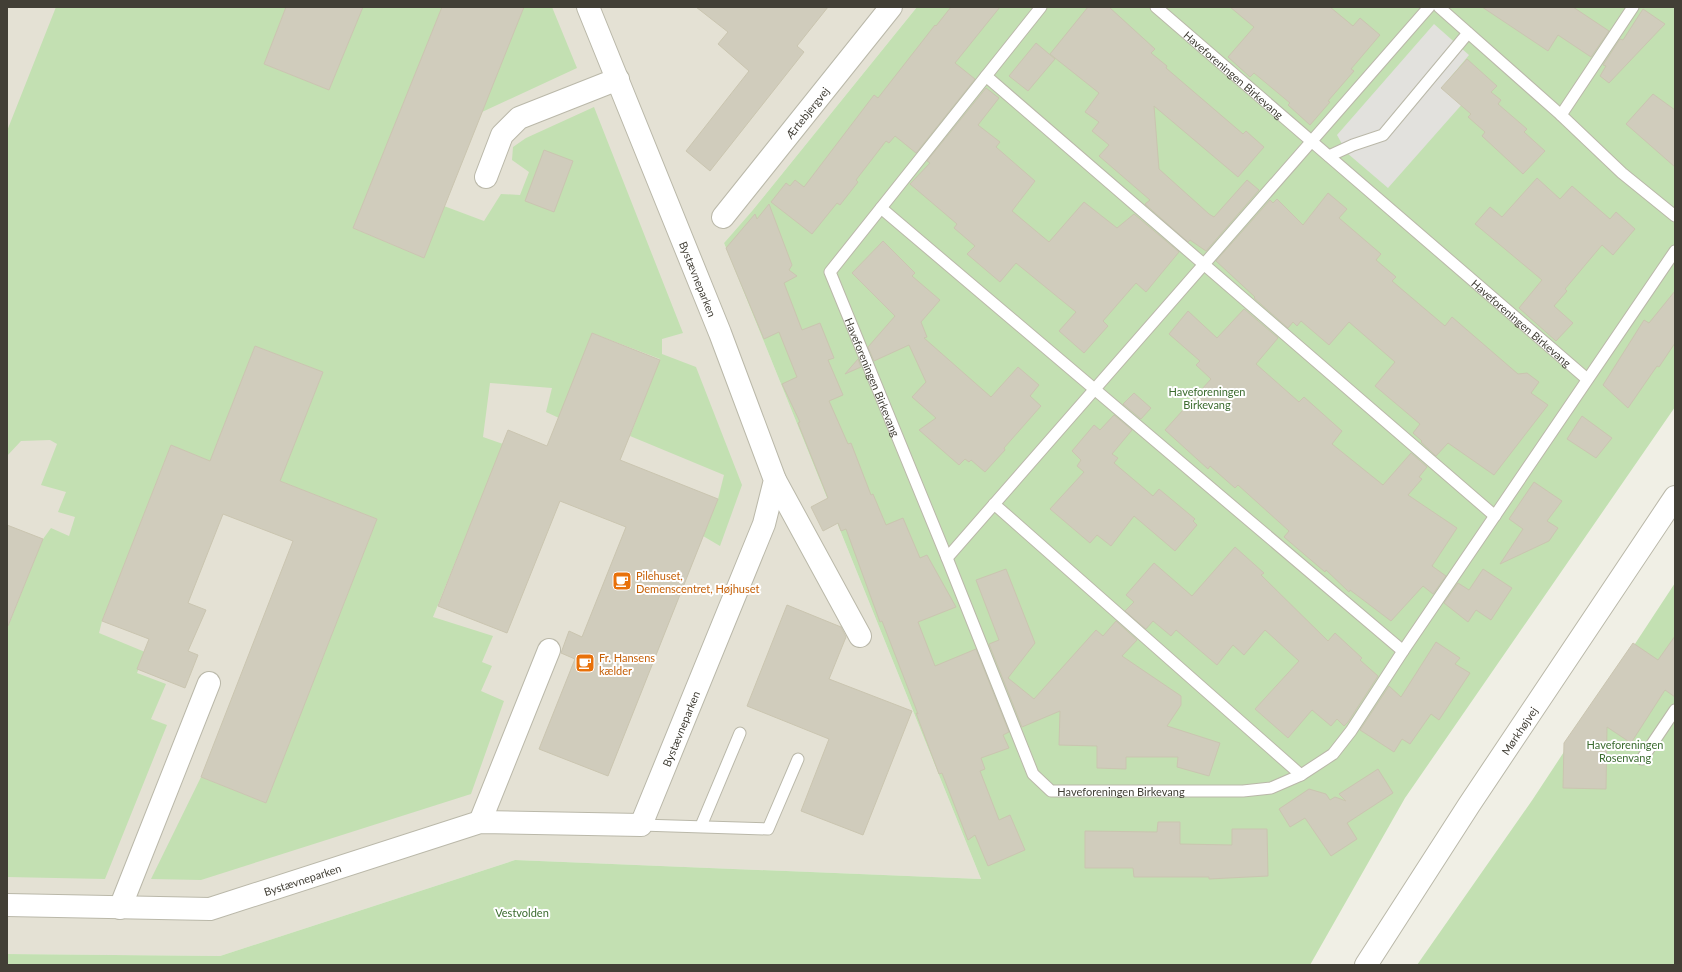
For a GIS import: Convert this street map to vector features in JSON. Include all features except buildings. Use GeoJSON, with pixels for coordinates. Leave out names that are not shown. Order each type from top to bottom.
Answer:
{"type":"FeatureCollection","features":[{"type":"Feature","properties":{"kind":"street","name":"Bystævneparken"},"geometry":{"type":"LineString","coordinates":[[588,7],[720,333],[775,480],[860,636]]}},
{"type":"Feature","properties":{"kind":"street","name":"Ærtebjergvej"},"geometry":{"type":"LineString","coordinates":[[723,217],[890,7]]}},
{"type":"Feature","properties":{"kind":"street"},"geometry":{"type":"LineString","coordinates":[[486,177],[502,135],[519,118],[618,79]]}},
{"type":"Feature","properties":{"kind":"street","name":"Bystævneparken"},"geometry":{"type":"LineString","coordinates":[[7,905],[210,909],[480,822],[641,825],[764,524],[775,480]]}},
{"type":"Feature","properties":{"kind":"street","name":"Mørkhøjvej"},"geometry":{"type":"LineString","coordinates":[[1366,965],[1469,804],[1675,497]]}},
{"type":"Feature","properties":{"kind":"street"},"geometry":{"type":"LineString","coordinates":[[480,822],[549,650]]}},
{"type":"Feature","properties":{"kind":"street"},"geometry":{"type":"LineString","coordinates":[[120,908],[209,683]]}},
{"type":"Feature","properties":{"kind":"lane","name":"Haveforeningen Birkevang"},"geometry":{"type":"LineString","coordinates":[[1041,7],[830,272],[947,558],[1032,774],[1051,791],[1243,791],[1271,788],[1301,775],[1333,754],[1352,731],[1403,651],[1675,251]]}},
{"type":"Feature","properties":{"kind":"lane","name":"Haveforeningen Birkevang"},"geometry":{"type":"LineString","coordinates":[[1156,7],[1587,379]]}},
{"type":"Feature","properties":{"kind":"lane"},"geometry":{"type":"LineString","coordinates":[[947,558],[1429,7]]}},
{"type":"Feature","properties":{"kind":"lane"},"geometry":{"type":"LineString","coordinates":[[1439,7],[1561,115],[1622,173],[1675,216]]}},
{"type":"Feature","properties":{"kind":"lane"},"geometry":{"type":"LineString","coordinates":[[1561,115],[1633,7]]}},
{"type":"Feature","properties":{"kind":"lane"},"geometry":{"type":"LineString","coordinates":[[1329,156],[1353,144],[1383,135],[1468,33]]}},
{"type":"Feature","properties":{"kind":"lane"},"geometry":{"type":"LineString","coordinates":[[986,76],[1495,516]]}},
{"type":"Feature","properties":{"kind":"lane"},"geometry":{"type":"LineString","coordinates":[[881,208],[1403,651]]}},
{"type":"Feature","properties":{"kind":"lane"},"geometry":{"type":"LineString","coordinates":[[994,504],[1301,775]]}},
{"type":"Feature","properties":{"kind":"lane"},"geometry":{"type":"LineString","coordinates":[[1642,759],[1675,710]]}},
{"type":"Feature","properties":{"kind":"lane"},"geometry":{"type":"LineString","coordinates":[[701,826],[740,734]]}},
{"type":"Feature","properties":{"kind":"lane"},"geometry":{"type":"LineString","coordinates":[[641,825],[768,829],[798,759]]}},
{"type":"Feature","properties":{"kind":"shaded area"},"geometry":{"type":"Polygon","coordinates":[[[7,7],[917,7],[752,211],[724,243],[981,879],[515,860],[220,956],[7,954],[7,7]]]}},
{"type":"Feature","properties":{"kind":"shaded area"},"geometry":{"type":"Polygon","coordinates":[[[1434,24],[1469,55],[1444,85],[1464,102],[1388,188],[1347,153],[1337,135],[1434,24]]]}},
{"type":"Feature","properties":{"kind":"green space"},"geometry":{"type":"Polygon","coordinates":[[[56,7],[286,7],[264,64],[329,90],[363,7],[442,7],[353,228],[424,258],[444,206],[484,221],[501,194],[520,195],[529,172],[512,160],[513,147],[526,138],[594,107],[683,333],[662,339],[662,354],[696,367],[742,485],[720,546],[703,536],[718,499],[724,475],[630,436],[660,359],[592,333],[559,418],[546,412],[552,388],[490,383],[483,437],[503,444],[433,617],[493,636],[482,662],[492,666],[481,691],[504,701],[471,794],[201,880],[151,879],[201,777],[266,803],[377,519],[280,481],[323,372],[255,346],[210,461],[171,445],[102,621],[99,633],[145,652],[137,673],[166,684],[151,719],[167,725],[105,879],[7,877],[7,629],[43,539],[51,528],[69,536],[75,517],[58,512],[66,492],[41,485],[57,444],[50,440],[21,441],[7,456],[7,131],[56,7]]]}},
{"type":"Feature","properties":{"kind":"green space"},"geometry":{"type":"Polygon","coordinates":[[[524,7],[552,7],[577,68],[482,112],[524,7]]]}},
{"type":"Feature","properties":{"kind":"green space","name":"Haveforeningen Birkevang"},"geometry":{"type":"Polygon","coordinates":[[[917,7],[1675,7],[1675,407],[1405,798],[1310,965],[7,965],[7,954],[220,956],[515,860],[981,879],[724,243],[752,211],[917,7]]]}},
{"type":"Feature","properties":{"kind":"green space","name":"Haveforeningen Rosenvang"},"geometry":{"type":"Polygon","coordinates":[[[1675,583],[1675,965],[1417,965],[1533,799],[1675,583]]]}},
{"type":"Feature","properties":{"kind":"place","name":"Pilehuset, Demenscentret, Højhuset"},"geometry":{"type":"Point","coordinates":[622,581]}},
{"type":"Feature","properties":{"kind":"place","name":"Fr. Hansens kælder"},"geometry":{"type":"Point","coordinates":[585,663]}},
{"type":"Feature","properties":{"kind":"park label","name":"Vestvolden"},"geometry":{"type":"Point","coordinates":[522,912]}}]}
